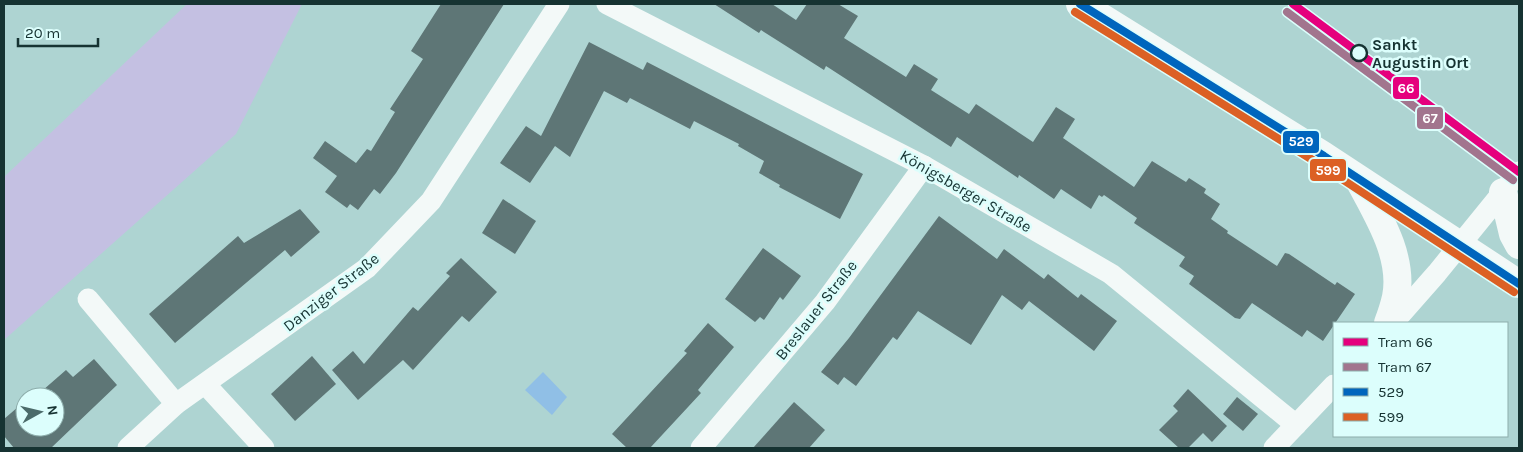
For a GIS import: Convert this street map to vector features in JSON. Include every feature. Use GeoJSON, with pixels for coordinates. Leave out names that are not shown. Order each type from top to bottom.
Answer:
{"type":"FeatureCollection","features":[{"type":"Feature","properties":{"kind":"main road"},"geometry":{"type":"LineString","coordinates":[[1080,4],[1359,180],[1519,284]]}},
{"type":"Feature","properties":{"kind":"main road"},"geometry":{"type":"LineString","coordinates":[[1359,180],[1386,231],[1395,259],[1397,296],[1388,322]]}},
{"type":"Feature","properties":{"kind":"main road"},"geometry":{"type":"LineString","coordinates":[[1511,182],[1513,234],[1519,245]]}},
{"type":"Feature","properties":{"kind":"street","name":"Danziger Straße"},"geometry":{"type":"LineString","coordinates":[[128,448],[176,404],[206,385],[367,268],[431,201],[559,4]]}},
{"type":"Feature","properties":{"kind":"street","name":"Königsberger Straße"},"geometry":{"type":"LineString","coordinates":[[607,4],[924,166],[1110,274],[1296,425]]}},
{"type":"Feature","properties":{"kind":"street","name":"Breslauer Straße"},"geometry":{"type":"LineString","coordinates":[[701,448],[825,302],[924,166]]}},
{"type":"Feature","properties":{"kind":"street"},"geometry":{"type":"LineString","coordinates":[[1393,322],[1460,246],[1511,182]]}},
{"type":"Feature","properties":{"kind":"street"},"geometry":{"type":"LineString","coordinates":[[88,299],[176,404]]}},
{"type":"Feature","properties":{"kind":"street"},"geometry":{"type":"LineString","coordinates":[[206,385],[264,448]]}},
{"type":"Feature","properties":{"kind":"street"},"geometry":{"type":"LineString","coordinates":[[1274,448],[1333,386]]}},
{"type":"Feature","properties":{"kind":"shaded area"},"geometry":{"type":"Polygon","coordinates":[[[187,4],[302,4],[236,134],[4,340],[4,177],[187,4]]]}},
{"type":"Feature","properties":{"kind":"water"},"geometry":{"type":"Polygon","coordinates":[[[543,372],[567,397],[552,415],[525,390],[543,372]]]}},
{"type":"Feature","properties":{"kind":"building"},"geometry":{"type":"Polygon","coordinates":[[[441,4],[504,4],[396,173],[380,194],[374,189],[358,210],[350,204],[347,208],[325,192],[337,176],[313,158],[325,141],[356,163],[367,149],[371,151],[395,112],[390,109],[423,59],[411,51],[441,4]]]}},
{"type":"Feature","properties":{"kind":"building"},"geometry":{"type":"Polygon","coordinates":[[[714,4],[772,4],[796,20],[807,4],[838,4],[858,16],[844,38],[906,77],[914,64],[938,79],[931,90],[969,114],[976,104],[1033,142],[1056,107],[1075,119],[1063,138],[1134,187],[1152,161],[1186,182],[1189,178],[1206,189],[1204,193],[1220,204],[1211,219],[1228,231],[1227,233],[1277,266],[1285,253],[1289,254],[1335,285],[1337,282],[1355,294],[1336,322],[1333,322],[1333,326],[1323,341],[1307,330],[1302,337],[1252,303],[1240,319],[1235,318],[1189,284],[1194,276],[1179,266],[1185,257],[1134,223],[1137,218],[1104,195],[1102,197],[1099,195],[1091,209],[1061,189],[1054,199],[1019,175],[1018,178],[957,137],[951,147],[826,66],[824,70],[761,30],[759,33],[714,4]]]}},
{"type":"Feature","properties":{"kind":"building"},"geometry":{"type":"Polygon","coordinates":[[[589,42],[643,70],[647,62],[863,174],[840,219],[779,187],[780,185],[759,173],[764,161],[738,146],[739,144],[694,121],[690,129],[630,98],[627,103],[604,91],[570,157],[555,146],[530,183],[500,163],[526,126],[541,136],[589,42]]]}},
{"type":"Feature","properties":{"kind":"building"},"geometry":{"type":"Polygon","coordinates":[[[503,199],[536,221],[515,254],[482,233],[503,199]]]}},
{"type":"Feature","properties":{"kind":"building"},"geometry":{"type":"Polygon","coordinates":[[[300,209],[320,232],[291,257],[285,250],[175,343],[149,314],[238,236],[244,243],[300,209]]]}},
{"type":"Feature","properties":{"kind":"building"},"geometry":{"type":"Polygon","coordinates":[[[939,216],[997,259],[1004,249],[1044,279],[1048,274],[1078,298],[1081,294],[1117,321],[1094,351],[1029,301],[1022,310],[1002,295],[971,345],[918,311],[897,340],[893,337],[856,386],[844,377],[838,385],[821,372],[849,338],[939,216]]]}},
{"type":"Feature","properties":{"kind":"building"},"geometry":{"type":"Polygon","coordinates":[[[763,248],[801,276],[783,300],[780,297],[764,320],[760,317],[755,322],[725,299],[763,248]]]}},
{"type":"Feature","properties":{"kind":"building"},"geometry":{"type":"Polygon","coordinates":[[[461,258],[497,292],[469,322],[462,316],[413,370],[403,360],[358,400],[332,370],[353,351],[364,364],[413,307],[418,311],[450,276],[446,273],[461,258]]]}},
{"type":"Feature","properties":{"kind":"building"},"geometry":{"type":"Polygon","coordinates":[[[708,323],[734,347],[698,390],[701,393],[650,448],[627,448],[612,434],[687,353],[684,351],[708,323]]]}},
{"type":"Feature","properties":{"kind":"building"},"geometry":{"type":"Polygon","coordinates":[[[312,356],[336,384],[295,421],[271,394],[312,356]]]}},
{"type":"Feature","properties":{"kind":"building"},"geometry":{"type":"Polygon","coordinates":[[[94,359],[117,385],[65,435],[65,387],[46,387],[66,370],[73,377],[94,359]]]}},
{"type":"Feature","properties":{"kind":"building"},"geometry":{"type":"Polygon","coordinates":[[[1188,389],[1227,426],[1212,442],[1203,433],[1188,448],[1179,448],[1159,430],[1178,411],[1173,406],[1188,389]]]}},
{"type":"Feature","properties":{"kind":"building"},"geometry":{"type":"Polygon","coordinates":[[[1237,397],[1258,414],[1243,431],[1223,414],[1237,397]]]}},
{"type":"Feature","properties":{"kind":"building"},"geometry":{"type":"Polygon","coordinates":[[[794,402],[825,430],[809,448],[753,448],[794,402]]]}},
{"type":"Feature","properties":{"kind":"building"},"geometry":{"type":"Polygon","coordinates":[[[15,410],[15,437],[63,437],[51,448],[14,448],[4,436],[4,419],[15,410]]]}},
{"type":"Feature","properties":{"kind":"tram line","name":"66"},"geometry":{"type":"LineString","coordinates":[[1293,4],[1519,172]]}},
{"type":"Feature","properties":{"kind":"tram line","name":"67"},"geometry":{"type":"LineString","coordinates":[[1287,12],[1513,180]]}},
{"type":"Feature","properties":{"kind":"transit line","name":"529"},"geometry":{"type":"LineString","coordinates":[[1080,4],[1324,156],[1519,284]]}},
{"type":"Feature","properties":{"kind":"transit line","name":"599"},"geometry":{"type":"LineString","coordinates":[[1075,12],[1319,164],[1514,292]]}},
{"type":"Feature","properties":{"kind":"place","name":"Sankt Augustin Ort"},"geometry":{"type":"Point","coordinates":[1359,53]}}]}
